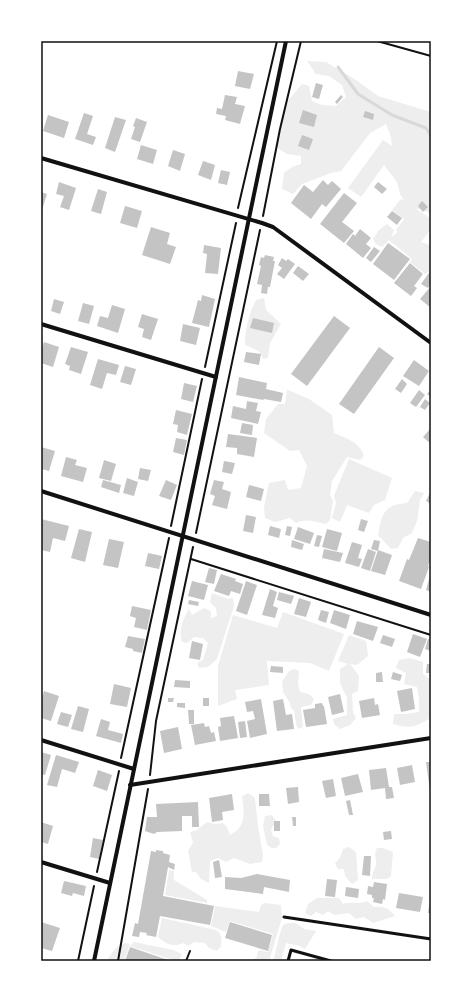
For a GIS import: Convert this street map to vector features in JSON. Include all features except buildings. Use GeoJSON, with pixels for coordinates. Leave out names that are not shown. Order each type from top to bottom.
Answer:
{"type":"FeatureCollection","features":[{"type":"Feature","properties":{"kind":"street"},"geometry":{"type":"LineString","coordinates":[[94,961],[286,41]]}},
{"type":"Feature","properties":{"kind":"street"},"geometry":{"type":"LineString","coordinates":[[41,158],[262,222],[273,227],[431,343]]}},
{"type":"Feature","properties":{"kind":"street"},"geometry":{"type":"LineString","coordinates":[[41,324],[216,377]]}},
{"type":"Feature","properties":{"kind":"street"},"geometry":{"type":"LineString","coordinates":[[41,491],[431,615]]}},
{"type":"Feature","properties":{"kind":"street"},"geometry":{"type":"LineString","coordinates":[[130,785],[431,738]]}},
{"type":"Feature","properties":{"kind":"street"},"geometry":{"type":"LineString","coordinates":[[41,740],[134,769]]}},
{"type":"Feature","properties":{"kind":"street"},"geometry":{"type":"LineString","coordinates":[[41,862],[110,883]]}},
{"type":"Feature","properties":{"kind":"lane"},"geometry":{"type":"LineString","coordinates":[[284,917],[431,939]]}},
{"type":"Feature","properties":{"kind":"lane"},"geometry":{"type":"LineString","coordinates":[[288,961],[291,950],[331,961]]}},
{"type":"Feature","properties":{"kind":"path"},"geometry":{"type":"LineString","coordinates":[[231,206],[239,208],[277,41]]}},
{"type":"Feature","properties":{"kind":"path"},"geometry":{"type":"LineString","coordinates":[[118,961],[150,782],[156,721],[262,222],[281,122],[301,41]]}},
{"type":"Feature","properties":{"kind":"path"},"geometry":{"type":"LineString","coordinates":[[377,41],[431,56]]}},
{"type":"Feature","properties":{"kind":"path"},"geometry":{"type":"LineString","coordinates":[[78,961],[237,216]]}},
{"type":"Feature","properties":{"kind":"path"},"geometry":{"type":"LineString","coordinates":[[191,558],[431,635]]}},
{"type":"Feature","properties":{"kind":"path"},"geometry":{"type":"LineString","coordinates":[[186,961],[190,951]]}},
{"type":"Feature","properties":{"kind":"shaded area"},"geometry":{"type":"Polygon","coordinates":[[[307,61],[326,62],[356,80],[378,96],[431,112],[431,213],[415,208],[431,219],[431,229],[421,242],[430,245],[431,243],[431,270],[425,274],[410,262],[412,259],[389,240],[382,247],[376,244],[373,239],[379,230],[387,224],[394,230],[391,237],[398,232],[396,230],[404,219],[392,210],[401,199],[404,200],[400,194],[397,182],[384,165],[361,197],[348,188],[383,140],[392,146],[391,137],[386,124],[370,133],[341,171],[331,173],[302,184],[293,194],[282,189],[284,173],[292,167],[301,164],[301,156],[287,154],[276,147],[286,103],[302,84],[309,86],[312,101],[322,105],[336,106],[346,97],[342,85],[329,76],[316,74],[307,61]]]}},
{"type":"Feature","properties":{"kind":"shaded area"},"geometry":{"type":"Polygon","coordinates":[[[264,298],[266,310],[281,324],[270,343],[268,358],[263,359],[258,351],[245,345],[245,339],[251,311],[256,300],[264,298]]]}},
{"type":"Feature","properties":{"kind":"shaded area"},"geometry":{"type":"Polygon","coordinates":[[[274,384],[309,399],[332,415],[334,433],[356,444],[364,456],[360,460],[347,457],[332,481],[330,495],[333,501],[330,520],[326,524],[314,521],[296,523],[290,518],[275,522],[265,518],[264,507],[269,483],[285,480],[288,490],[301,488],[307,466],[299,450],[290,451],[264,433],[266,419],[278,404],[285,404],[287,390],[274,384]]]}},
{"type":"Feature","properties":{"kind":"shaded area"},"geometry":{"type":"Polygon","coordinates":[[[349,459],[392,478],[385,500],[374,505],[369,513],[347,505],[340,522],[332,518],[336,503],[334,496],[349,459]]]}},
{"type":"Feature","properties":{"kind":"shaded area"},"geometry":{"type":"Polygon","coordinates":[[[415,491],[424,493],[420,500],[417,521],[412,533],[403,538],[398,548],[391,549],[378,535],[383,516],[389,508],[407,503],[415,491]]]}},
{"type":"Feature","properties":{"kind":"shaded area"},"geometry":{"type":"Polygon","coordinates":[[[212,593],[228,599],[233,598],[234,606],[217,659],[208,667],[199,668],[197,663],[203,660],[208,643],[203,638],[194,637],[187,643],[182,642],[181,629],[189,609],[192,615],[204,608],[211,611],[211,618],[217,616],[216,608],[210,602],[212,593]]]}},
{"type":"Feature","properties":{"kind":"shaded area"},"geometry":{"type":"Polygon","coordinates":[[[283,612],[344,634],[329,671],[310,663],[267,661],[269,685],[235,690],[237,699],[218,706],[218,666],[233,615],[277,628],[283,612]]]}},
{"type":"Feature","properties":{"kind":"shaded area"},"geometry":{"type":"Polygon","coordinates":[[[349,635],[366,641],[368,656],[357,665],[350,664],[359,676],[358,691],[352,694],[353,712],[356,718],[350,725],[340,729],[334,724],[333,719],[347,715],[347,698],[340,683],[340,669],[348,664],[338,661],[349,635]]]}},
{"type":"Feature","properties":{"kind":"shaded area"},"geometry":{"type":"Polygon","coordinates":[[[410,658],[423,662],[423,674],[431,680],[431,718],[409,727],[393,724],[394,714],[419,712],[417,687],[404,684],[406,673],[396,668],[399,660],[410,658]]]}},
{"type":"Feature","properties":{"kind":"shaded area"},"geometry":{"type":"Polygon","coordinates":[[[295,669],[299,671],[298,684],[300,692],[309,694],[314,699],[311,705],[301,707],[303,727],[298,729],[294,710],[291,708],[290,703],[283,692],[282,682],[289,671],[295,669]]]}},
{"type":"Feature","properties":{"kind":"shaded area"},"geometry":{"type":"Polygon","coordinates":[[[248,793],[255,798],[263,855],[262,862],[250,864],[234,858],[226,862],[218,858],[210,861],[209,883],[201,879],[196,872],[192,872],[188,851],[193,843],[190,832],[197,830],[207,822],[215,824],[223,823],[227,827],[230,835],[235,832],[242,823],[244,813],[242,796],[248,793]]]}},
{"type":"Feature","properties":{"kind":"shaded area"},"geometry":{"type":"Polygon","coordinates":[[[272,815],[276,821],[271,829],[273,836],[279,838],[280,844],[276,848],[272,848],[267,845],[263,826],[265,816],[272,815]]]}},
{"type":"Feature","properties":{"kind":"shaded area"},"geometry":{"type":"Polygon","coordinates":[[[349,847],[356,852],[358,880],[352,884],[345,876],[344,869],[338,869],[335,863],[340,858],[343,849],[349,847]]]}},
{"type":"Feature","properties":{"kind":"shaded area"},"geometry":{"type":"Polygon","coordinates":[[[377,848],[383,848],[393,852],[391,876],[387,879],[372,879],[376,865],[375,853],[377,848]]]}},
{"type":"Feature","properties":{"kind":"shaded area"},"geometry":{"type":"Polygon","coordinates":[[[169,870],[174,871],[174,880],[207,900],[207,903],[165,895],[169,870]]]}},
{"type":"Feature","properties":{"kind":"shaded area"},"geometry":{"type":"Polygon","coordinates":[[[317,898],[339,898],[343,904],[361,903],[367,901],[374,907],[383,907],[388,909],[395,916],[373,923],[364,917],[356,919],[349,913],[334,915],[328,911],[323,915],[316,912],[311,916],[305,913],[308,904],[317,898]]]}},
{"type":"Feature","properties":{"kind":"shaded area"},"geometry":{"type":"Polygon","coordinates":[[[264,903],[281,905],[282,918],[269,961],[252,961],[257,957],[258,951],[268,952],[273,934],[230,921],[226,932],[211,926],[215,906],[259,912],[261,905],[264,903]]]}},
{"type":"Feature","properties":{"kind":"shaded area"},"geometry":{"type":"Polygon","coordinates":[[[162,918],[216,930],[221,937],[221,946],[217,951],[209,948],[205,943],[194,942],[188,946],[183,943],[173,945],[166,943],[158,937],[162,918]]]}},
{"type":"Feature","properties":{"kind":"shaded area"},"geometry":{"type":"Polygon","coordinates":[[[288,923],[296,923],[304,929],[316,931],[305,949],[300,946],[286,943],[281,961],[273,961],[283,925],[288,923]]]}},
{"type":"Feature","properties":{"kind":"shaded area"},"geometry":{"type":"Polygon","coordinates":[[[134,942],[173,950],[182,954],[179,961],[176,961],[130,946],[134,942]]]}},
{"type":"Feature","properties":{"kind":"shaded area"},"geometry":{"type":"Polygon","coordinates":[[[125,943],[130,944],[124,961],[107,961],[114,950],[125,943]]]}},
{"type":"Feature","properties":{"kind":"waterway"},"geometry":{"type":"LineString","coordinates":[[338,67],[358,94],[392,115],[426,128],[431,136]]}}]}
